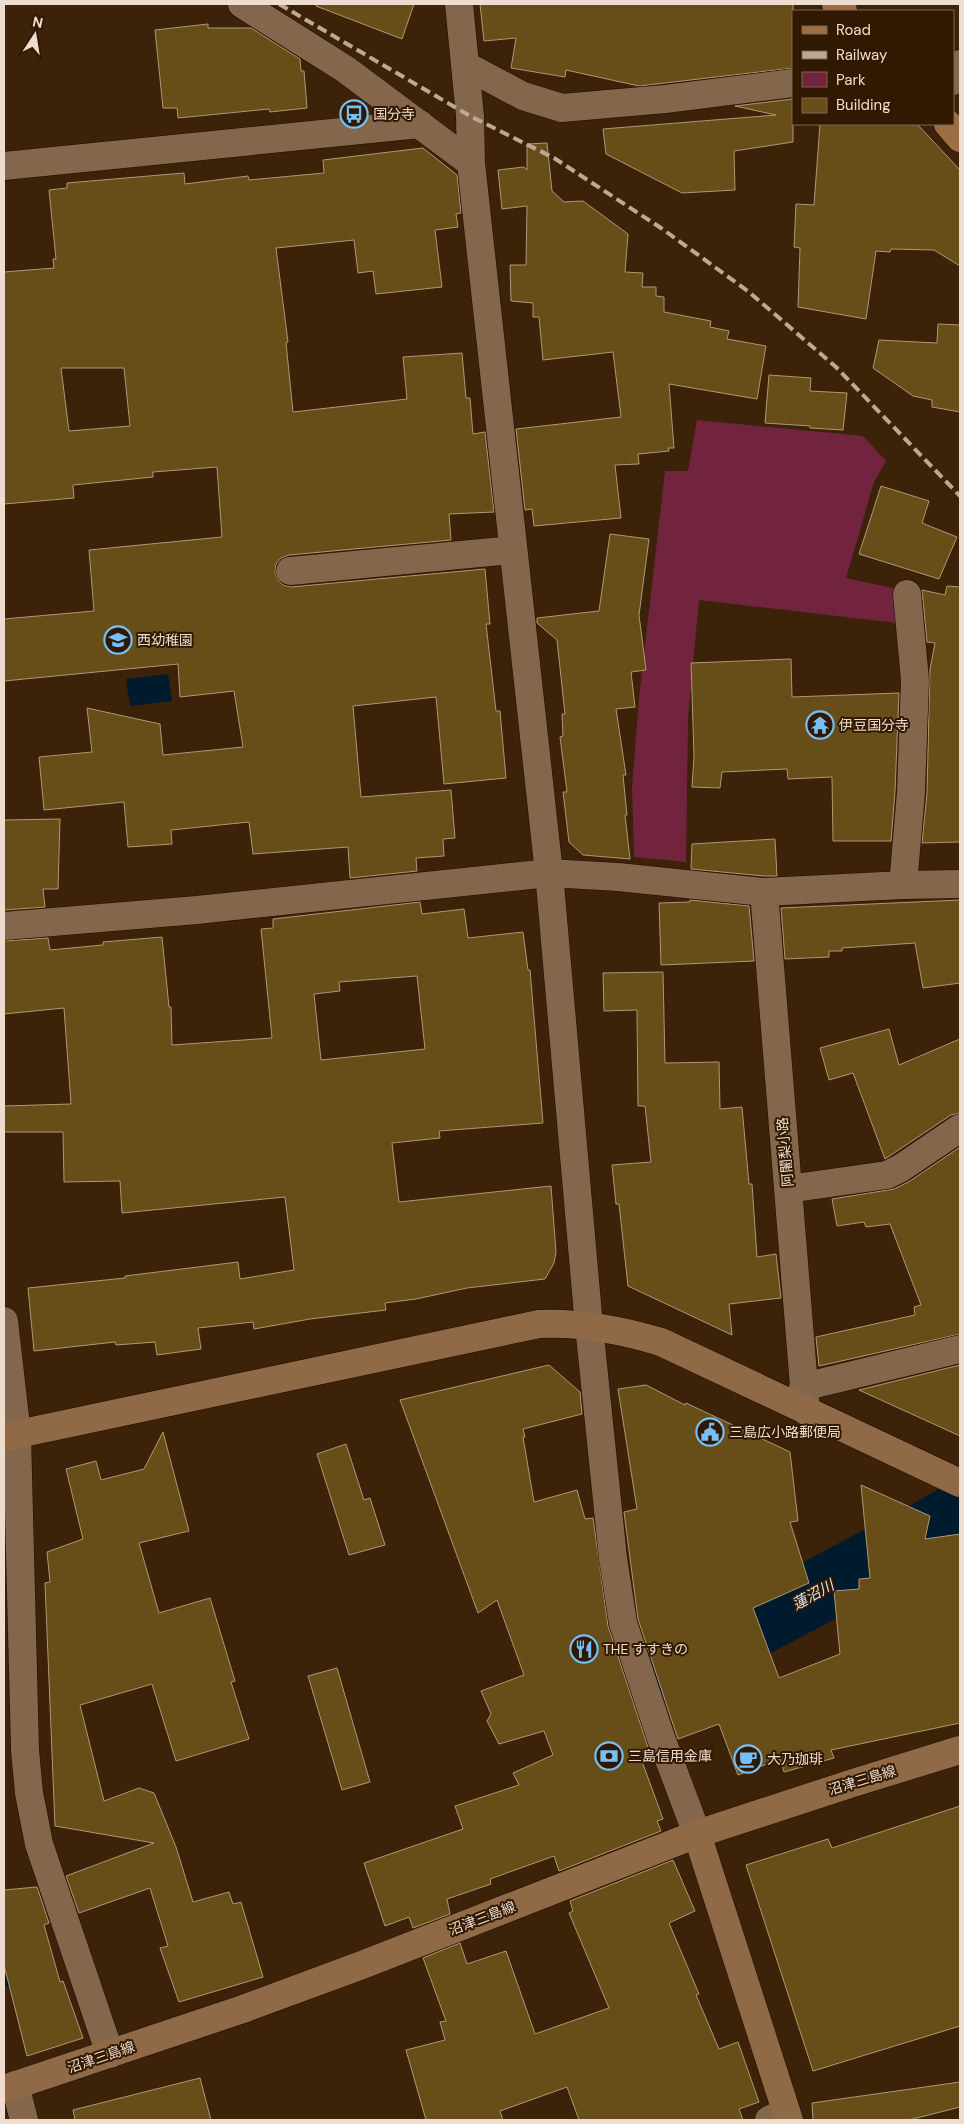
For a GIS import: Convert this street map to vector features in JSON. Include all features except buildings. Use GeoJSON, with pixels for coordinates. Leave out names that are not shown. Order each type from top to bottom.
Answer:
{"type":"FeatureCollection","features":[{"type":"Feature","properties":{"kind":"main road"},"geometry":{"type":"LineString","coordinates":[[949,125],[960,138]]}},
{"type":"Feature","properties":{"kind":"street"},"geometry":{"type":"LineString","coordinates":[[242,4],[345,69],[471,163]]}},
{"type":"Feature","properties":{"kind":"street"},"geometry":{"type":"LineString","coordinates":[[459,4],[470,116],[471,163],[549,872],[589,1326],[613,1558],[623,1623],[661,1738],[697,1834],[781,2117]]}},
{"type":"Feature","properties":{"kind":"street"},"geometry":{"type":"LineString","coordinates":[[954,79],[960,64]]}},
{"type":"Feature","properties":{"kind":"street"},"geometry":{"type":"LineString","coordinates":[[465,65],[523,96],[562,108],[664,99],[792,83]]}},
{"type":"Feature","properties":{"kind":"street"},"geometry":{"type":"LineString","coordinates":[[4,166],[420,124]]}},
{"type":"Feature","properties":{"kind":"street"},"geometry":{"type":"LineString","coordinates":[[290,571],[513,550]]}},
{"type":"Feature","properties":{"kind":"street"},"geometry":{"type":"LineString","coordinates":[[903,885],[911,792],[915,680],[908,594]]}},
{"type":"Feature","properties":{"kind":"street"},"geometry":{"type":"LineString","coordinates":[[4,926],[197,910],[549,872],[764,892],[960,884]]}},
{"type":"Feature","properties":{"kind":"street","name":"阿闍梨小路"},"geometry":{"type":"LineString","coordinates":[[764,892],[805,1399]]}},
{"type":"Feature","properties":{"kind":"street"},"geometry":{"type":"LineString","coordinates":[[788,1189],[887,1175],[960,1128]]}},
{"type":"Feature","properties":{"kind":"street"},"geometry":{"type":"LineString","coordinates":[[4,1321],[10,1436],[12,1562],[29,1793],[39,1844],[110,2054]]}},
{"type":"Feature","properties":{"kind":"street"},"geometry":{"type":"LineString","coordinates":[[10,1436],[538,1324],[567,1323],[624,1331],[661,1342],[805,1399],[960,1483]]}},
{"type":"Feature","properties":{"kind":"street"},"geometry":{"type":"LineString","coordinates":[[805,1399],[960,1349]]}},
{"type":"Feature","properties":{"kind":"street","name":"沼津三島線"},"geometry":{"type":"LineString","coordinates":[[9,2087],[243,2009],[362,1965],[697,1834],[960,1750]]}},
{"type":"Feature","properties":{"kind":"street"},"geometry":{"type":"LineString","coordinates":[[9,2087],[24,2120]]}},
{"type":"Feature","properties":{"kind":"green space"},"geometry":{"type":"Polygon","coordinates":[[[697,420],[863,436],[886,461],[874,482],[846,578],[897,589],[897,623],[699,600],[688,718],[686,862],[634,857],[632,787],[639,698],[665,471],[688,471],[697,420]]]}},
{"type":"Feature","properties":{"kind":"water"},"geometry":{"type":"Polygon","coordinates":[[[168,674],[172,701],[130,706],[126,679],[168,674]]]}},
{"type":"Feature","properties":{"kind":"waterway","name":"蓮沼川"},"geometry":{"type":"LineString","coordinates":[[680,1668],[726,1640],[955,1517]]}},
{"type":"Feature","properties":{"kind":"waterway"},"geometry":{"type":"LineString","coordinates":[[4,1982],[23,1977]]}},
{"type":"Feature","properties":{"kind":"railway"},"geometry":{"type":"LineString","coordinates":[[279,4],[470,116],[554,158],[661,228],[749,292],[836,367],[960,496]]}},
{"type":"Feature","properties":{"kind":"place","name":"国分寺"},"geometry":{"type":"Point","coordinates":[354,114]}},
{"type":"Feature","properties":{"kind":"place","name":"西幼稚園"},"geometry":{"type":"Point","coordinates":[118,640]}},
{"type":"Feature","properties":{"kind":"place","name":"伊豆国分寺"},"geometry":{"type":"Point","coordinates":[820,725]}},
{"type":"Feature","properties":{"kind":"place","name":"三島広小路郵便局"},"geometry":{"type":"Point","coordinates":[710,1432]}},
{"type":"Feature","properties":{"kind":"place","name":"THE すすきの"},"geometry":{"type":"Point","coordinates":[584,1649]}},
{"type":"Feature","properties":{"kind":"place","name":"三島信用金庫"},"geometry":{"type":"Point","coordinates":[609,1756]}},
{"type":"Feature","properties":{"kind":"place","name":"大乃珈琲"},"geometry":{"type":"Point","coordinates":[748,1759]}}]}
